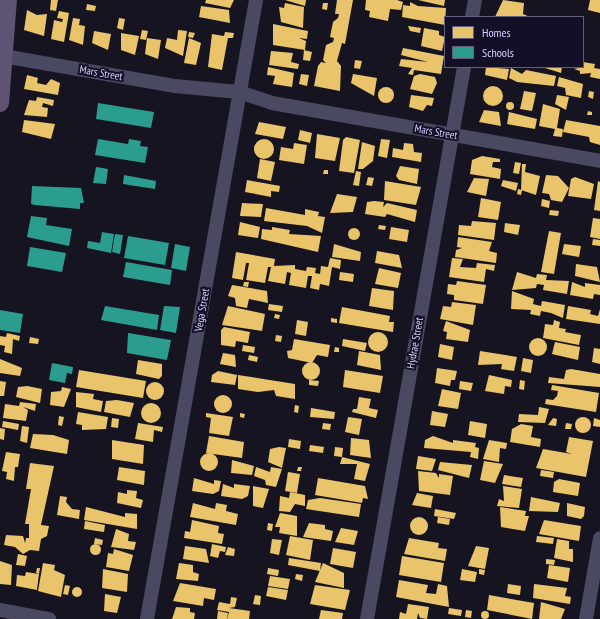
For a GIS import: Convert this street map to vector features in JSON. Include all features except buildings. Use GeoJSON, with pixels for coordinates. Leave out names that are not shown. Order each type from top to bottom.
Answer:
{"type":"FeatureCollection","features":[{"type":"Feature","properties":{"kind":"main road"},"geometry":{"type":"LineString","coordinates":[[0,103],[8,0]]}},
{"type":"Feature","properties":{"kind":"street","name":"Vega Street"},"geometry":{"type":"LineString","coordinates":[[147,619],[256,0]]}},
{"type":"Feature","properties":{"kind":"street"},"geometry":{"type":"LineString","coordinates":[[472,16],[475,0]]}},
{"type":"Feature","properties":{"kind":"street","name":"Mars Street"},"geometry":{"type":"LineString","coordinates":[[2,62],[198,90],[600,161]]}},
{"type":"Feature","properties":{"kind":"street","name":"Hydrae Street"},"geometry":{"type":"LineString","coordinates":[[367,619],[464,68]]}},
{"type":"Feature","properties":{"kind":"street"},"geometry":{"type":"LineString","coordinates":[[586,619],[600,538]]}},
{"type":"Feature","properties":{"kind":"street"},"geometry":{"type":"LineString","coordinates":[[0,610],[49,619]]}}]}
